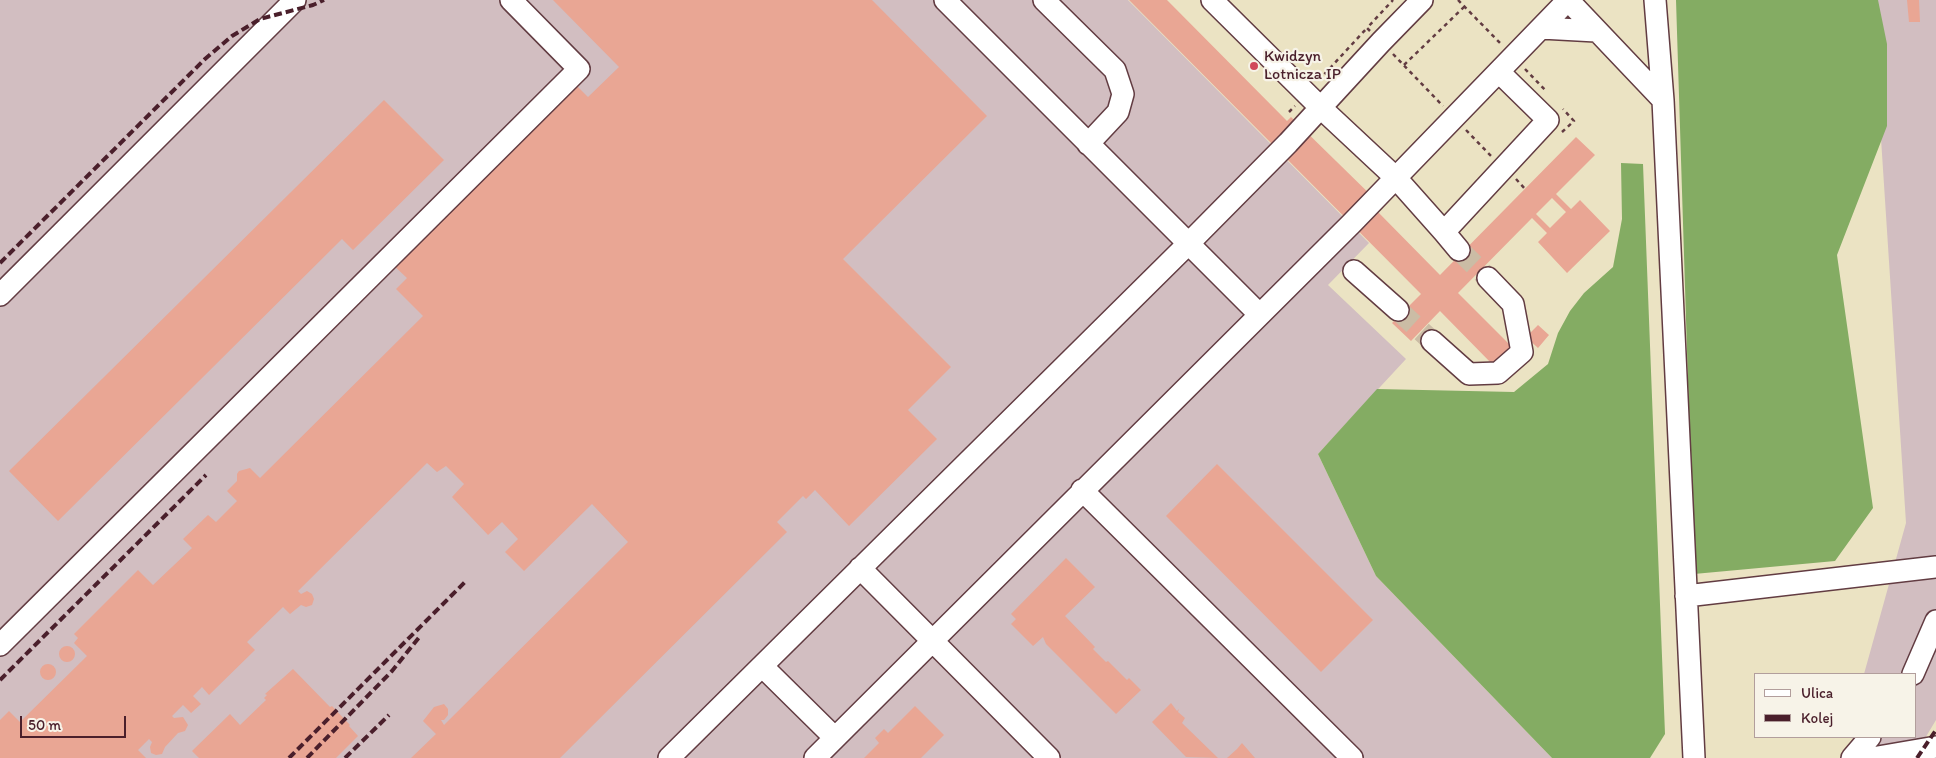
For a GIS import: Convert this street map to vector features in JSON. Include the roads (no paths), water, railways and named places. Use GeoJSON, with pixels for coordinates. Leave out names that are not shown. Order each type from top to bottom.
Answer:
{"type":"FeatureCollection","features":[{"type":"Feature","properties":{"kind":"lane"},"geometry":{"type":"LineString","coordinates":[[0,295],[295,0]]}},
{"type":"Feature","properties":{"kind":"lane"},"geometry":{"type":"LineString","coordinates":[[0,644],[579,69],[511,0]]}},
{"type":"Feature","properties":{"kind":"lane"},"geometry":{"type":"LineString","coordinates":[[945,0],[1259,314]]}},
{"type":"Feature","properties":{"kind":"lane"},"geometry":{"type":"LineString","coordinates":[[1044,0],[1115,70],[1123,94],[1118,112],[1088,144]]}},
{"type":"Feature","properties":{"kind":"lane"},"geometry":{"type":"LineString","coordinates":[[1212,0],[1313,100],[1396,178],[1459,250]]}},
{"type":"Feature","properties":{"kind":"lane"},"geometry":{"type":"LineString","coordinates":[[669,758],[1189,243],[1288,142],[1313,100],[1374,35],[1422,0]]}},
{"type":"Feature","properties":{"kind":"lane"},"geometry":{"type":"LineString","coordinates":[[814,758],[1396,178],[1568,0],[1663,100]]}},
{"type":"Feature","properties":{"kind":"lane"},"geometry":{"type":"LineString","coordinates":[[1655,0],[1663,100],[1694,758]]}},
{"type":"Feature","properties":{"kind":"lane"},"geometry":{"type":"LineString","coordinates":[[1541,28],[1596,30]]}},
{"type":"Feature","properties":{"kind":"lane"},"geometry":{"type":"LineString","coordinates":[[1444,232],[1548,120],[1498,72]]}},
{"type":"Feature","properties":{"kind":"lane"},"geometry":{"type":"LineString","coordinates":[[1354,271],[1398,310]]}},
{"type":"Feature","properties":{"kind":"lane"},"geometry":{"type":"LineString","coordinates":[[1432,341],[1469,374],[1498,373],[1522,352],[1513,304],[1488,278]]}},
{"type":"Feature","properties":{"kind":"lane"},"geometry":{"type":"LineString","coordinates":[[1082,490],[1352,758]]}},
{"type":"Feature","properties":{"kind":"lane"},"geometry":{"type":"LineString","coordinates":[[1686,596],[1936,567]]}},
{"type":"Feature","properties":{"kind":"lane"},"geometry":{"type":"LineString","coordinates":[[860,568],[1049,758]]}},
{"type":"Feature","properties":{"kind":"lane"},"geometry":{"type":"LineString","coordinates":[[1913,673],[1936,622]]}},
{"type":"Feature","properties":{"kind":"lane"},"geometry":{"type":"LineString","coordinates":[[762,666],[835,738]]}},
{"type":"Feature","properties":{"kind":"lane"},"geometry":{"type":"LineString","coordinates":[[1852,758],[1869,738]]}},
{"type":"Feature","properties":{"kind":"lane"},"geometry":{"type":"LineString","coordinates":[[1872,758],[1936,747]]}},
{"type":"Feature","properties":{"kind":"tunnel"},"geometry":{"type":"LineString","coordinates":[[1459,250],[1488,278]]}},
{"type":"Feature","properties":{"kind":"tunnel"},"geometry":{"type":"LineString","coordinates":[[1398,310],[1432,341]]}},
{"type":"Feature","properties":{"kind":"railway"},"geometry":{"type":"LineString","coordinates":[[0,263],[205,59],[232,36],[260,19],[313,5],[324,0]]}},
{"type":"Feature","properties":{"kind":"railway"},"geometry":{"type":"LineString","coordinates":[[0,680],[206,475]]}},
{"type":"Feature","properties":{"kind":"railway"},"geometry":{"type":"LineString","coordinates":[[289,758],[467,580]]}},
{"type":"Feature","properties":{"kind":"railway"},"geometry":{"type":"LineString","coordinates":[[307,758],[392,671],[421,635]]}},
{"type":"Feature","properties":{"kind":"railway"},"geometry":{"type":"LineString","coordinates":[[345,758],[389,715]]}},
{"type":"Feature","properties":{"kind":"railway"},"geometry":{"type":"LineString","coordinates":[[1917,758],[1936,730]]}},
{"type":"Feature","properties":{"kind":"place","name":"Kwidzyn Lotnicza IP"},"geometry":{"type":"Point","coordinates":[1254,66]}}]}
